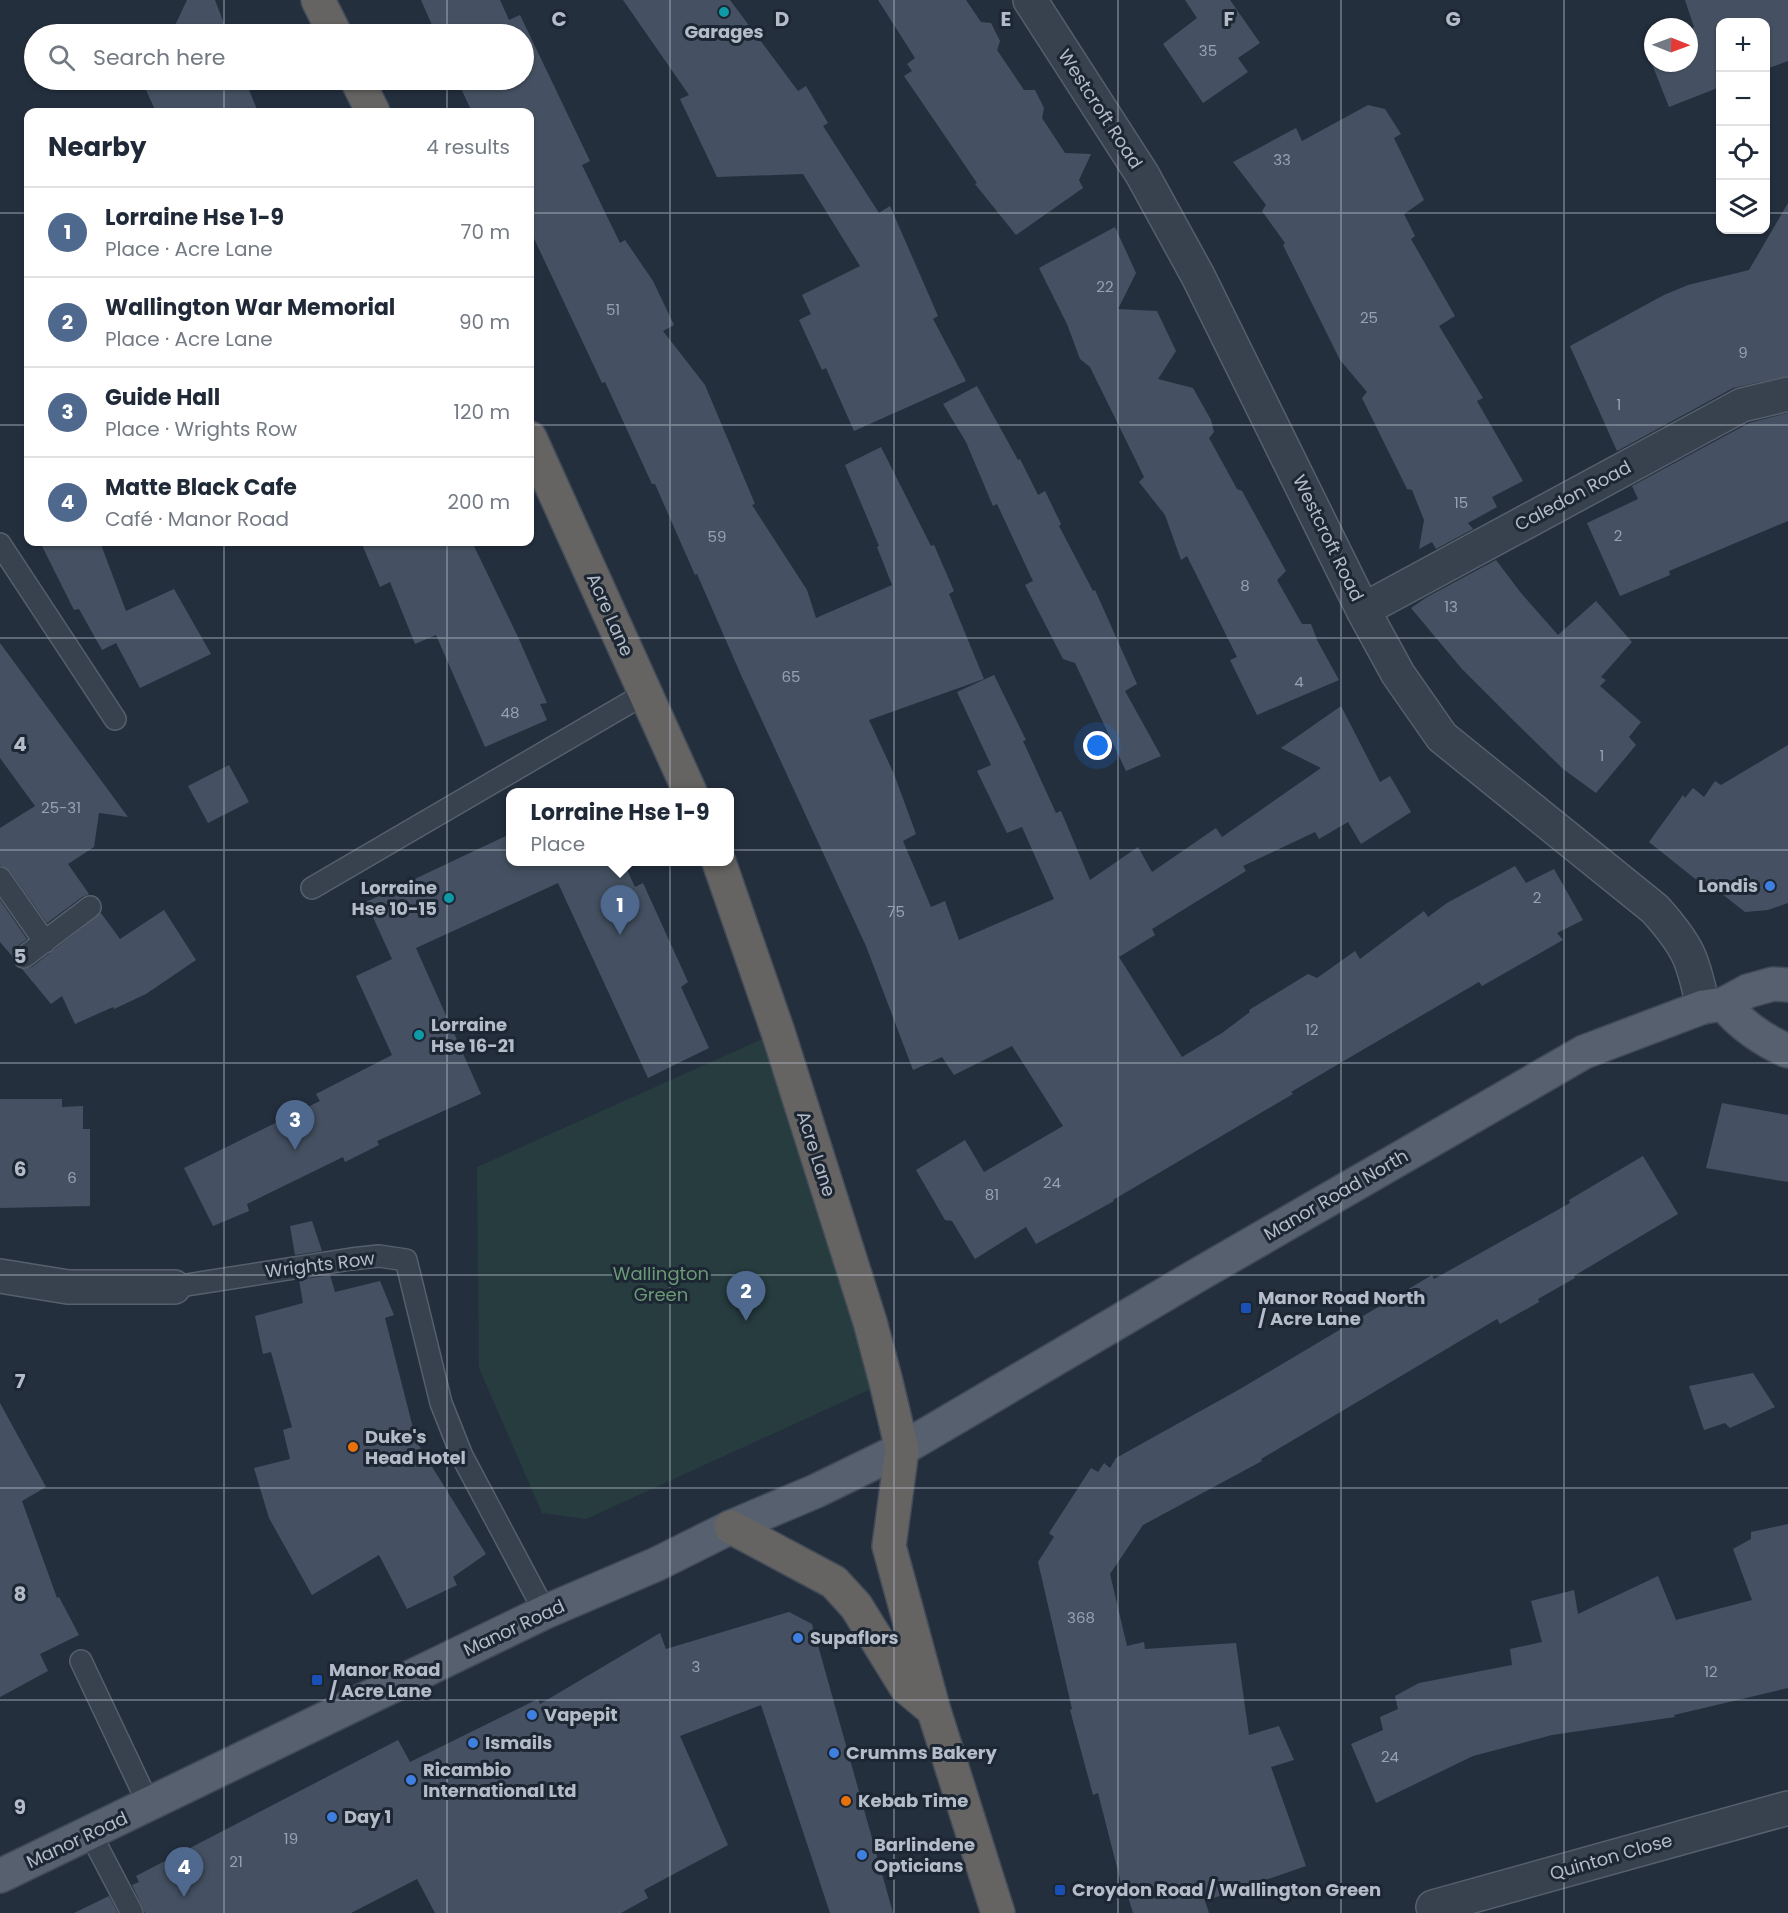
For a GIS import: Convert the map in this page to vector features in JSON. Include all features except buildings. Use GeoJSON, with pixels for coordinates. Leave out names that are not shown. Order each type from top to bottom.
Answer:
{"type":"FeatureCollection","features":[{"type":"Feature","properties":{"kind":"highway"},"geometry":{"type":"LineString","coordinates":[[318,0],[330,24]]}},
{"type":"Feature","properties":{"kind":"highway"},"geometry":{"type":"LineString","coordinates":[[362,90],[372,108]]}},
{"type":"Feature","properties":{"kind":"highway","name":"Acre Lane"},"geometry":{"type":"LineString","coordinates":[[534,447],[688,788]]}},
{"type":"Feature","properties":{"kind":"highway","name":"Acre Lane"},"geometry":{"type":"LineString","coordinates":[[721,866],[778,1032],[870,1322],[902,1449]]}},
{"type":"Feature","properties":{"kind":"highway"},"geometry":{"type":"LineString","coordinates":[[902,1449],[888,1545],[934,1711],[998,1913]]}},
{"type":"Feature","properties":{"kind":"highway"},"geometry":{"type":"LineString","coordinates":[[732,1527],[834,1582],[856,1606],[906,1687],[934,1711]]}},
{"type":"Feature","properties":{"kind":"main road","name":"Manor Road North"},"geometry":{"type":"LineString","coordinates":[[902,1449],[1584,1052],[1748,991],[1773,984],[1788,985]]}},
{"type":"Feature","properties":{"kind":"main road"},"geometry":{"type":"LineString","coordinates":[[1714,1005],[1788,1051]]}},
{"type":"Feature","properties":{"kind":"main road","name":"Manor Road"},"geometry":{"type":"LineString","coordinates":[[0,1876],[545,1612],[657,1564],[902,1449]]}},
{"type":"Feature","properties":{"kind":"street","name":"Westcroft Road"},"geometry":{"type":"LineString","coordinates":[[1030,0],[1142,174],[1198,276],[1363,610],[1398,674],[1442,737],[1582,848],[1654,909],[1673,929],[1690,955],[1714,1005]]}},
{"type":"Feature","properties":{"kind":"street","name":"Caledon Road"},"geometry":{"type":"LineString","coordinates":[[1363,610],[1742,405],[1788,394]]}},
{"type":"Feature","properties":{"kind":"street","name":"Wrights Row"},"geometry":{"type":"LineString","coordinates":[[0,1276],[68,1287],[174,1287]]}},
{"type":"Feature","properties":{"kind":"street","name":"Quinton Close"},"geometry":{"type":"LineString","coordinates":[[1433,1907],[1788,1808]]}},
{"type":"Feature","properties":{"kind":"lane"},"geometry":{"type":"LineString","coordinates":[[0,544],[115,719]]}},
{"type":"Feature","properties":{"kind":"lane"},"geometry":{"type":"LineString","coordinates":[[312,888],[646,693]]}},
{"type":"Feature","properties":{"kind":"lane"},"geometry":{"type":"LineString","coordinates":[[0,878],[45,942]]}},
{"type":"Feature","properties":{"kind":"lane"},"geometry":{"type":"LineString","coordinates":[[24,957],[90,908]]}},
{"type":"Feature","properties":{"kind":"lane","name":"Wrights Row"},"geometry":{"type":"LineString","coordinates":[[174,1287],[351,1259],[379,1256],[406,1260],[441,1403],[462,1456],[545,1612]]}},
{"type":"Feature","properties":{"kind":"lane"},"geometry":{"type":"LineString","coordinates":[[81,1661],[149,1805]]}},
{"type":"Feature","properties":{"kind":"lane"},"geometry":{"type":"LineString","coordinates":[[90,1833],[132,1913]]}},
{"type":"Feature","properties":{"kind":"green space","name":"Wallington Green"},"geometry":{"type":"Polygon","coordinates":[[[769,1036],[886,1382],[586,1519],[542,1513],[479,1368],[477,1167],[769,1036]]]}},
{"type":"Feature","properties":{"kind":"place","name":"Garages"},"geometry":{"type":"Point","coordinates":[724,12]}},
{"type":"Feature","properties":{"kind":"place","name":"Londis"},"geometry":{"type":"Point","coordinates":[1770,886]}},
{"type":"Feature","properties":{"kind":"place","name":"Lorraine Hse 10-15"},"geometry":{"type":"Point","coordinates":[449,898]}},
{"type":"Feature","properties":{"kind":"place","name":"Lorraine Hse 1-9"},"geometry":{"type":"Point","coordinates":[620,935]}},
{"type":"Feature","properties":{"kind":"place","name":"Lorraine Hse 16-21"},"geometry":{"type":"Point","coordinates":[419,1035]}},
{"type":"Feature","properties":{"kind":"place","name":"Guide Hall"},"geometry":{"type":"Point","coordinates":[295,1150]}},
{"type":"Feature","properties":{"kind":"place","name":"Manor Road North / Acre Lane"},"geometry":{"type":"Point","coordinates":[1246,1308]}},
{"type":"Feature","properties":{"kind":"place","name":"Wallington War Memorial"},"geometry":{"type":"Point","coordinates":[746,1321]}},
{"type":"Feature","properties":{"kind":"place","name":"Duke's Head Hotel"},"geometry":{"type":"Point","coordinates":[353,1447]}},
{"type":"Feature","properties":{"kind":"place","name":"Supaflors"},"geometry":{"type":"Point","coordinates":[798,1638]}},
{"type":"Feature","properties":{"kind":"place","name":"Manor Road / Acre Lane"},"geometry":{"type":"Point","coordinates":[317,1680]}},
{"type":"Feature","properties":{"kind":"place","name":"Vapepit"},"geometry":{"type":"Point","coordinates":[532,1715]}},
{"type":"Feature","properties":{"kind":"place","name":"Ismails"},"geometry":{"type":"Point","coordinates":[473,1743]}},
{"type":"Feature","properties":{"kind":"place","name":"Crumms Bakery"},"geometry":{"type":"Point","coordinates":[834,1753]}},
{"type":"Feature","properties":{"kind":"place","name":"Ricambio International Ltd"},"geometry":{"type":"Point","coordinates":[411,1780]}},
{"type":"Feature","properties":{"kind":"place","name":"Kebab Time"},"geometry":{"type":"Point","coordinates":[846,1801]}},
{"type":"Feature","properties":{"kind":"place","name":"Day 1"},"geometry":{"type":"Point","coordinates":[332,1817]}},
{"type":"Feature","properties":{"kind":"place","name":"Barlindene Opticians"},"geometry":{"type":"Point","coordinates":[862,1855]}},
{"type":"Feature","properties":{"kind":"place","name":"Croydon Road / Wallington Green"},"geometry":{"type":"Point","coordinates":[1060,1890]}},
{"type":"Feature","properties":{"kind":"place","name":"Matte Black Cafe"},"geometry":{"type":"Point","coordinates":[184,1897]}}]}
